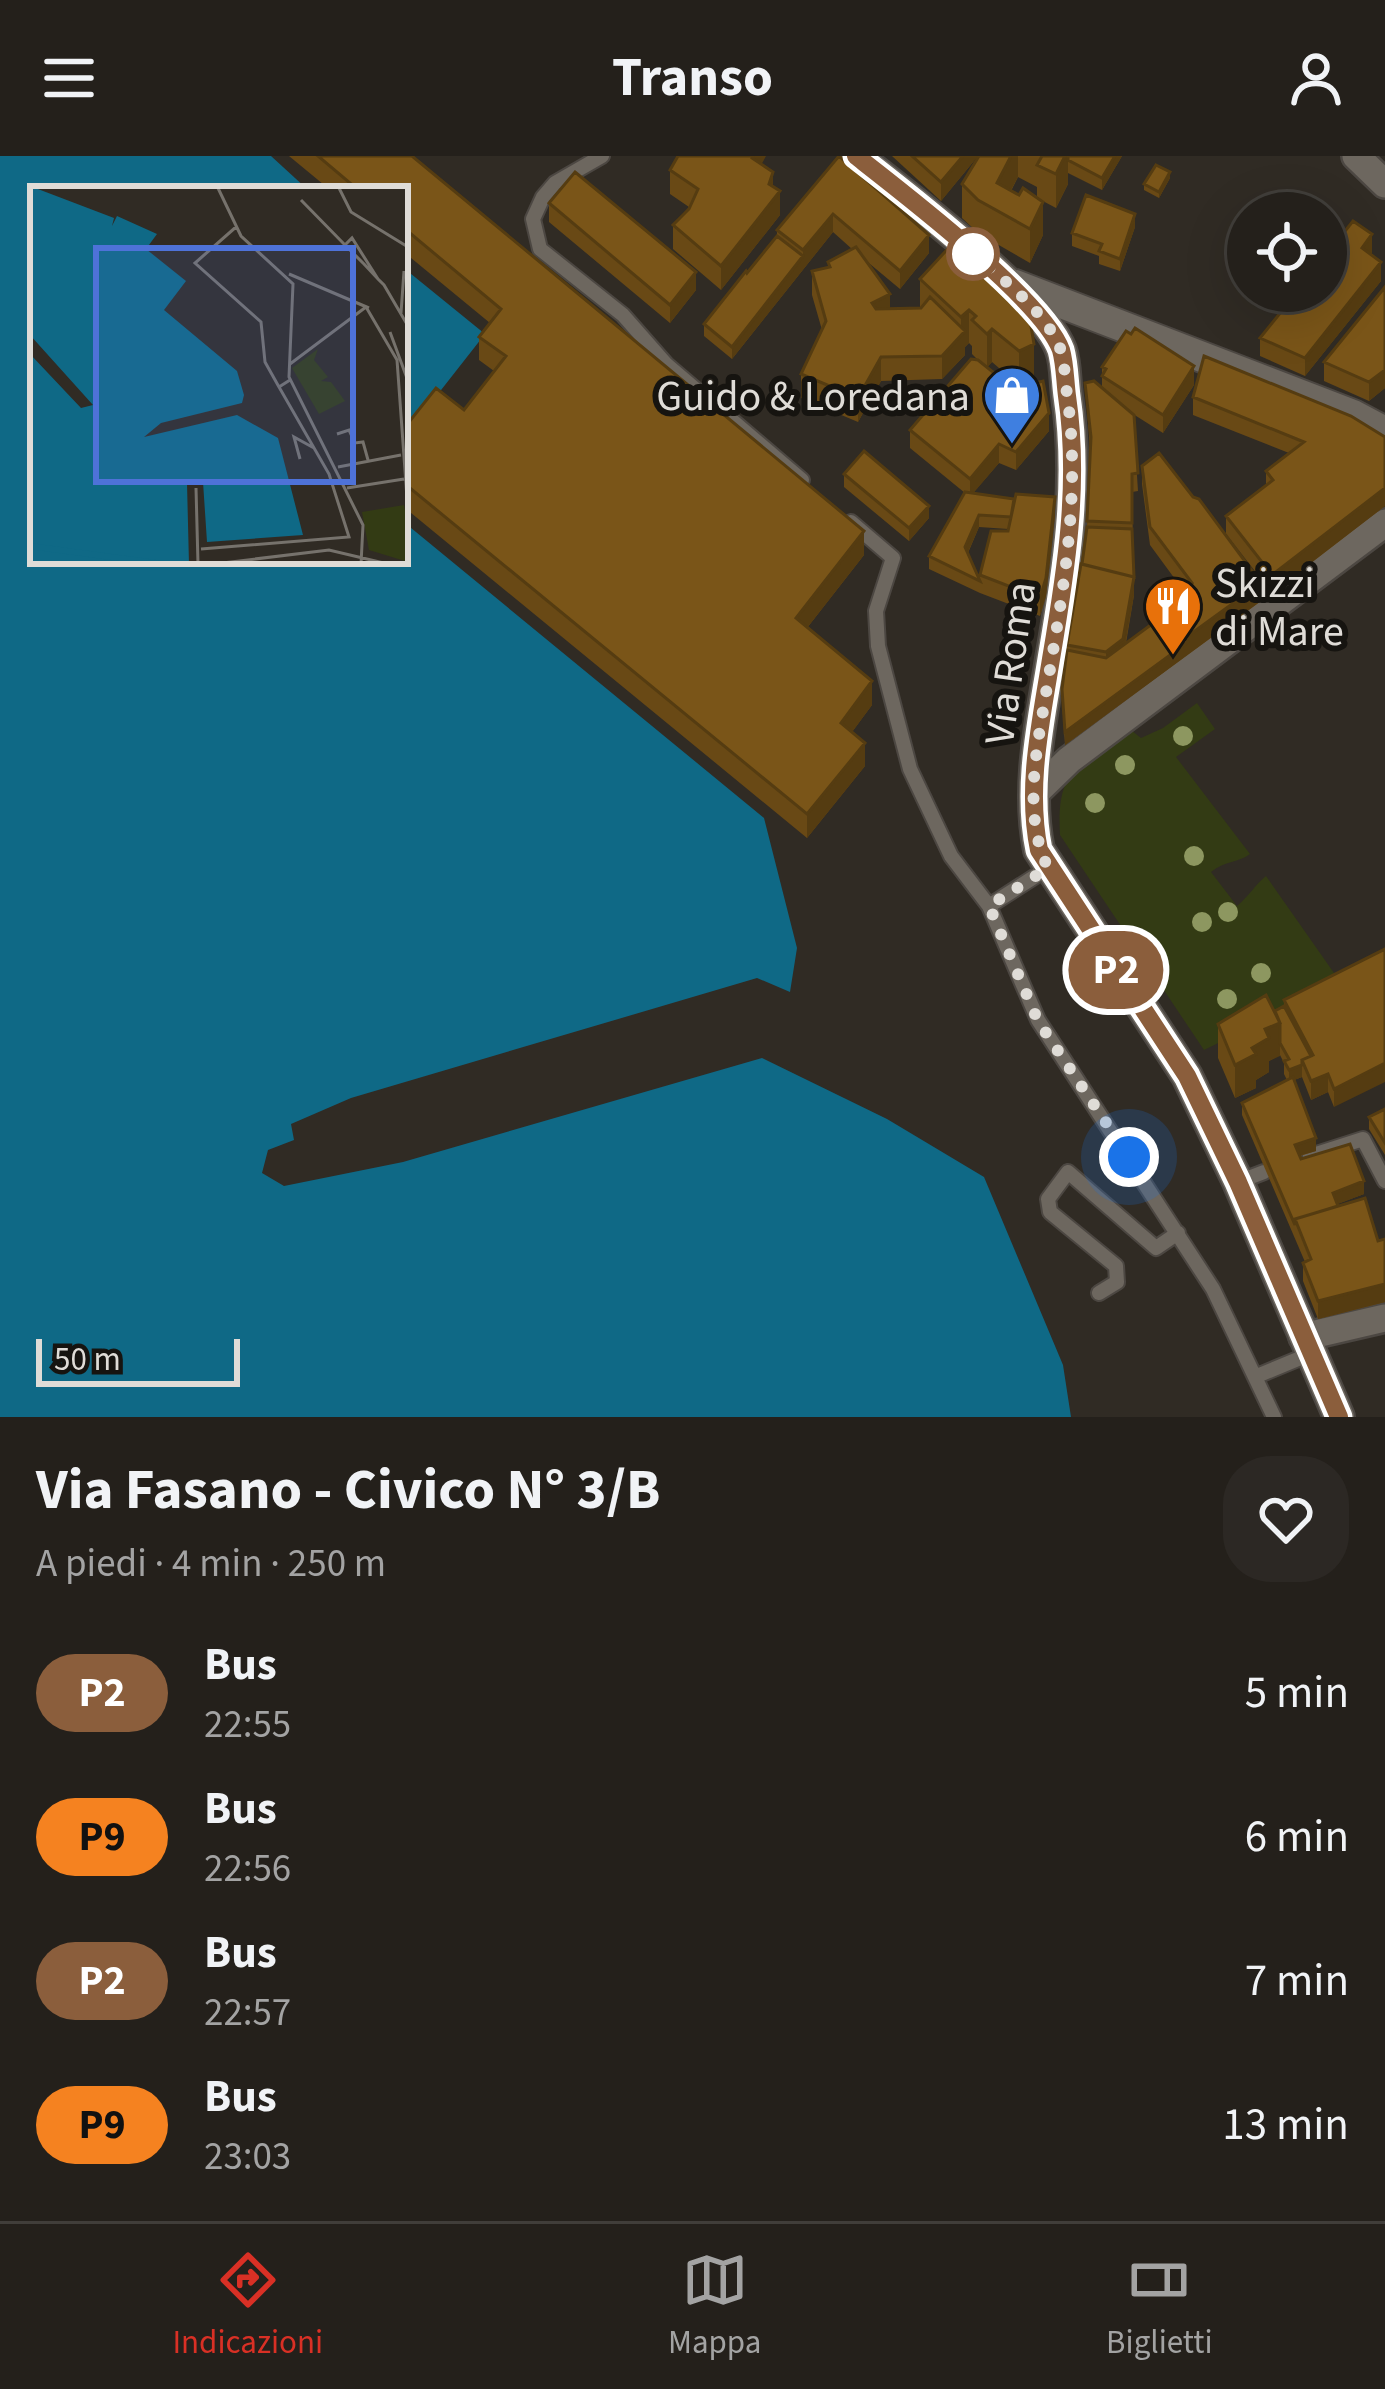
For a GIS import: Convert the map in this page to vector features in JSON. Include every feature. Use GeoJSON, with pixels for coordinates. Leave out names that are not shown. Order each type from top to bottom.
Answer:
{"type":"FeatureCollection","features":[{"type":"Feature","properties":{"kind":"street"},"geometry":{"type":"LineString","coordinates":[[856,156],[1004,280],[1354,415],[1385,432]]}},
{"type":"Feature","properties":{"kind":"street"},"geometry":{"type":"LineString","coordinates":[[1356,156],[1385,184]]}},
{"type":"Feature","properties":{"kind":"street","name":"Via Roma"},"geometry":{"type":"LineString","coordinates":[[1004,280],[1045,322],[1061,350],[1074,439],[1072,515],[1037,742],[1034,827],[1048,868],[1251,1177],[1261,1235],[1340,1417]]}},
{"type":"Feature","properties":{"kind":"street"},"geometry":{"type":"LineString","coordinates":[[1034,794],[1069,760],[1385,523]]}},
{"type":"Feature","properties":{"kind":"street"},"geometry":{"type":"LineString","coordinates":[[1306,1346],[1385,1318]]}},
{"type":"Feature","properties":{"kind":"lane"},"geometry":{"type":"LineString","coordinates":[[602,156],[555,183],[543,197],[533,219],[540,249],[623,315],[666,364],[824,498]]}},
{"type":"Feature","properties":{"kind":"lane"},"geometry":{"type":"LineString","coordinates":[[841,513],[893,557],[876,611],[878,646],[910,769],[951,856],[989,906],[1038,1021],[1213,1289],[1274,1417]]}},
{"type":"Feature","properties":{"kind":"lane"},"geometry":{"type":"LineString","coordinates":[[989,906],[1048,868]]}},
{"type":"Feature","properties":{"kind":"lane"},"geometry":{"type":"LineString","coordinates":[[1298,1160],[1363,1139],[1385,1181]]}},
{"type":"Feature","properties":{"kind":"lane"},"geometry":{"type":"LineString","coordinates":[[1099,1293],[1117,1282],[1116,1266],[1049,1212],[1048,1198],[1068,1172],[1156,1248],[1178,1233]]}},
{"type":"Feature","properties":{"kind":"lane"},"geometry":{"type":"LineString","coordinates":[[1257,1376],[1306,1346]]}},
{"type":"Feature","properties":{"kind":"green space"},"geometry":{"type":"Polygon","coordinates":[[[1197,703],[1215,729],[1176,757],[1250,854],[1211,872],[1237,906],[1266,876],[1341,983],[1204,1050],[1060,835],[1062,795],[1084,760],[1127,727],[1141,738],[1197,703]]]}},
{"type":"Feature","properties":{"kind":"water"},"geometry":{"type":"Polygon","coordinates":[[[0,156],[271,156],[304,186],[30,186],[30,564],[408,564],[408,525],[764,818],[797,948],[790,992],[757,978],[351,1098],[291,1124],[294,1140],[268,1150],[262,1173],[284,1186],[403,1162],[762,1058],[887,1119],[984,1177],[1063,1365],[1071,1417],[0,1417],[0,156]]]}},
{"type":"Feature","properties":{"kind":"water"},"geometry":{"type":"Polygon","coordinates":[[[408,271],[485,334],[408,432],[408,271]]]}},
{"type":"Feature","properties":{"kind":"building"},"geometry":{"type":"Polygon","coordinates":[[[318,156],[412,156],[864,531],[796,618],[872,681],[841,723],[865,743],[807,814],[408,486],[408,423],[436,388],[464,410],[506,356],[479,337],[501,309],[408,232],[408,186],[353,186],[318,156]]]}},
{"type":"Feature","properties":{"kind":"building"},"geometry":{"type":"Polygon","coordinates":[[[678,156],[753,156],[773,172],[769,184],[780,191],[721,266],[673,225],[689,209],[698,189],[670,170],[678,156]]]}},
{"type":"Feature","properties":{"kind":"building"},"geometry":{"type":"Polygon","coordinates":[[[839,156],[929,235],[900,271],[833,214],[803,250],[777,230],[839,156]]]}},
{"type":"Feature","properties":{"kind":"building"},"geometry":{"type":"Polygon","coordinates":[[[912,156],[963,156],[941,182],[912,156]]]}},
{"type":"Feature","properties":{"kind":"building"},"geometry":{"type":"Polygon","coordinates":[[[979,156],[1011,156],[997,183],[1019,195],[1023,188],[1043,202],[1030,229],[978,200],[962,184],[979,156]]]}},
{"type":"Feature","properties":{"kind":"building"},"geometry":{"type":"Polygon","coordinates":[[[1042,156],[1065,156],[1056,174],[1037,165],[1042,156]]]}},
{"type":"Feature","properties":{"kind":"building"},"geometry":{"type":"Polygon","coordinates":[[[1068,156],[1115,156],[1102,178],[1068,156]]]}},
{"type":"Feature","properties":{"kind":"building"},"geometry":{"type":"Polygon","coordinates":[[[1156,165],[1170,172],[1159,192],[1144,184],[1156,165]]]}},
{"type":"Feature","properties":{"kind":"building"},"geometry":{"type":"Polygon","coordinates":[[[575,172],[696,272],[670,305],[549,203],[575,172]]]}},
{"type":"Feature","properties":{"kind":"building"},"geometry":{"type":"Polygon","coordinates":[[[1086,195],[1135,214],[1120,259],[1099,251],[1102,244],[1072,233],[1086,195]]]}},
{"type":"Feature","properties":{"kind":"building"},"geometry":{"type":"Polygon","coordinates":[[[1353,221],[1372,234],[1362,248],[1381,262],[1347,305],[1347,229],[1353,221]]]}},
{"type":"Feature","properties":{"kind":"building"},"geometry":{"type":"Polygon","coordinates":[[[777,236],[803,256],[732,347],[704,324],[777,236]]]}},
{"type":"Feature","properties":{"kind":"building"},"geometry":{"type":"Polygon","coordinates":[[[955,241],[1027,303],[1034,344],[1019,351],[992,329],[987,334],[969,310],[961,317],[920,279],[955,241]]]}},
{"type":"Feature","properties":{"kind":"building"},"geometry":{"type":"Polygon","coordinates":[[[856,247],[890,294],[872,303],[876,309],[921,308],[930,297],[965,331],[942,356],[881,357],[858,398],[801,374],[826,321],[812,271],[830,267],[828,262],[856,247]]]}},
{"type":"Feature","properties":{"kind":"building"},"geometry":{"type":"Polygon","coordinates":[[[1385,287],[1385,370],[1369,382],[1324,362],[1385,287]]]}},
{"type":"Feature","properties":{"kind":"building"},"geometry":{"type":"Polygon","coordinates":[[[1281,312],[1341,312],[1305,358],[1260,338],[1281,312]]]}},
{"type":"Feature","properties":{"kind":"building"},"geometry":{"type":"Polygon","coordinates":[[[1135,328],[1194,366],[1163,415],[1102,376],[1106,369],[1102,367],[1126,331],[1131,334],[1135,328]]]}},
{"type":"Feature","properties":{"kind":"building"},"geometry":{"type":"Polygon","coordinates":[[[1204,356],[1351,416],[1385,437],[1385,488],[1272,575],[1226,516],[1273,480],[1266,471],[1304,442],[1193,397],[1204,356]]]}},
{"type":"Feature","properties":{"kind":"building"},"geometry":{"type":"Polygon","coordinates":[[[971,359],[999,377],[1010,372],[1027,385],[1043,381],[1049,413],[1016,452],[999,444],[970,479],[910,430],[971,359]]]}},
{"type":"Feature","properties":{"kind":"building"},"geometry":{"type":"Polygon","coordinates":[[[1094,381],[1134,415],[1138,473],[1132,474],[1132,523],[1087,521],[1091,437],[1085,383],[1094,381]]]}},
{"type":"Feature","properties":{"kind":"building"},"geometry":{"type":"Polygon","coordinates":[[[864,451],[929,506],[909,528],[844,474],[864,451]]]}},
{"type":"Feature","properties":{"kind":"building"},"geometry":{"type":"Polygon","coordinates":[[[1159,453],[1261,583],[1188,636],[1173,617],[1171,604],[1192,583],[1150,527],[1142,466],[1159,453]]]}},
{"type":"Feature","properties":{"kind":"building"},"geometry":{"type":"Polygon","coordinates":[[[965,492],[1014,499],[1011,517],[979,515],[965,547],[980,581],[929,556],[965,492]]]}},
{"type":"Feature","properties":{"kind":"building"},"geometry":{"type":"Polygon","coordinates":[[[1016,494],[1055,497],[1040,598],[980,575],[991,531],[1008,531],[1016,494]]]}},
{"type":"Feature","properties":{"kind":"building"},"geometry":{"type":"Polygon","coordinates":[[[1087,527],[1132,529],[1134,577],[1082,564],[1087,527]]]}},
{"type":"Feature","properties":{"kind":"building"},"geometry":{"type":"Polygon","coordinates":[[[1081,564],[1134,577],[1123,639],[1106,652],[1067,645],[1081,564]]]}},
{"type":"Feature","properties":{"kind":"building"},"geometry":{"type":"Polygon","coordinates":[[[1171,610],[1173,622],[1188,642],[1065,732],[1062,689],[1067,650],[1106,658],[1171,610]]]}},
{"type":"Feature","properties":{"kind":"building"},"geometry":{"type":"Polygon","coordinates":[[[1385,949],[1385,1063],[1334,1089],[1328,1074],[1311,1081],[1302,1060],[1313,1055],[1284,1000],[1385,949]]]}},
{"type":"Feature","properties":{"kind":"building"},"geometry":{"type":"Polygon","coordinates":[[[1266,995],[1280,1023],[1265,1029],[1269,1038],[1252,1048],[1256,1054],[1235,1065],[1218,1024],[1266,995]]]}},
{"type":"Feature","properties":{"kind":"building"},"geometry":{"type":"Polygon","coordinates":[[[1284,1006],[1311,1056],[1289,1070],[1275,1011],[1284,1006]]]}},
{"type":"Feature","properties":{"kind":"building"},"geometry":{"type":"Polygon","coordinates":[[[1293,1077],[1316,1138],[1295,1145],[1301,1159],[1350,1144],[1364,1181],[1333,1193],[1338,1206],[1295,1219],[1295,1225],[1242,1103],[1293,1077]]]}},
{"type":"Feature","properties":{"kind":"building"},"geometry":{"type":"Polygon","coordinates":[[[1385,1109],[1385,1143],[1369,1117],[1385,1109]]]}},
{"type":"Feature","properties":{"kind":"building"},"geometry":{"type":"Polygon","coordinates":[[[1365,1198],[1378,1241],[1385,1239],[1385,1284],[1318,1301],[1303,1263],[1311,1259],[1295,1219],[1365,1198]]]}},
{"type":"Feature","properties":{"kind":"bus line","name":"P2"},"geometry":{"type":"LineString","coordinates":[[856,156],[1004,280],[1045,322],[1061,350],[1074,439],[1072,515],[1037,742],[1034,827],[1039,850],[1187,1076],[1339,1417]]}},
{"type":"Feature","properties":{"kind":"place","name":"Guido & Loredana"},"geometry":{"type":"Point","coordinates":[1012,446]}},
{"type":"Feature","properties":{"kind":"place","name":"Skizzi di Mare"},"geometry":{"type":"Point","coordinates":[1173,657]}},
{"type":"Feature","properties":{"kind":"route"},"geometry":{"type":"LineString","coordinates":[[973,254],[1045,322],[1061,350],[1074,439],[1064,586],[1037,742],[1034,827],[1048,868],[989,906],[1038,1021],[1129,1157]]}}]}
